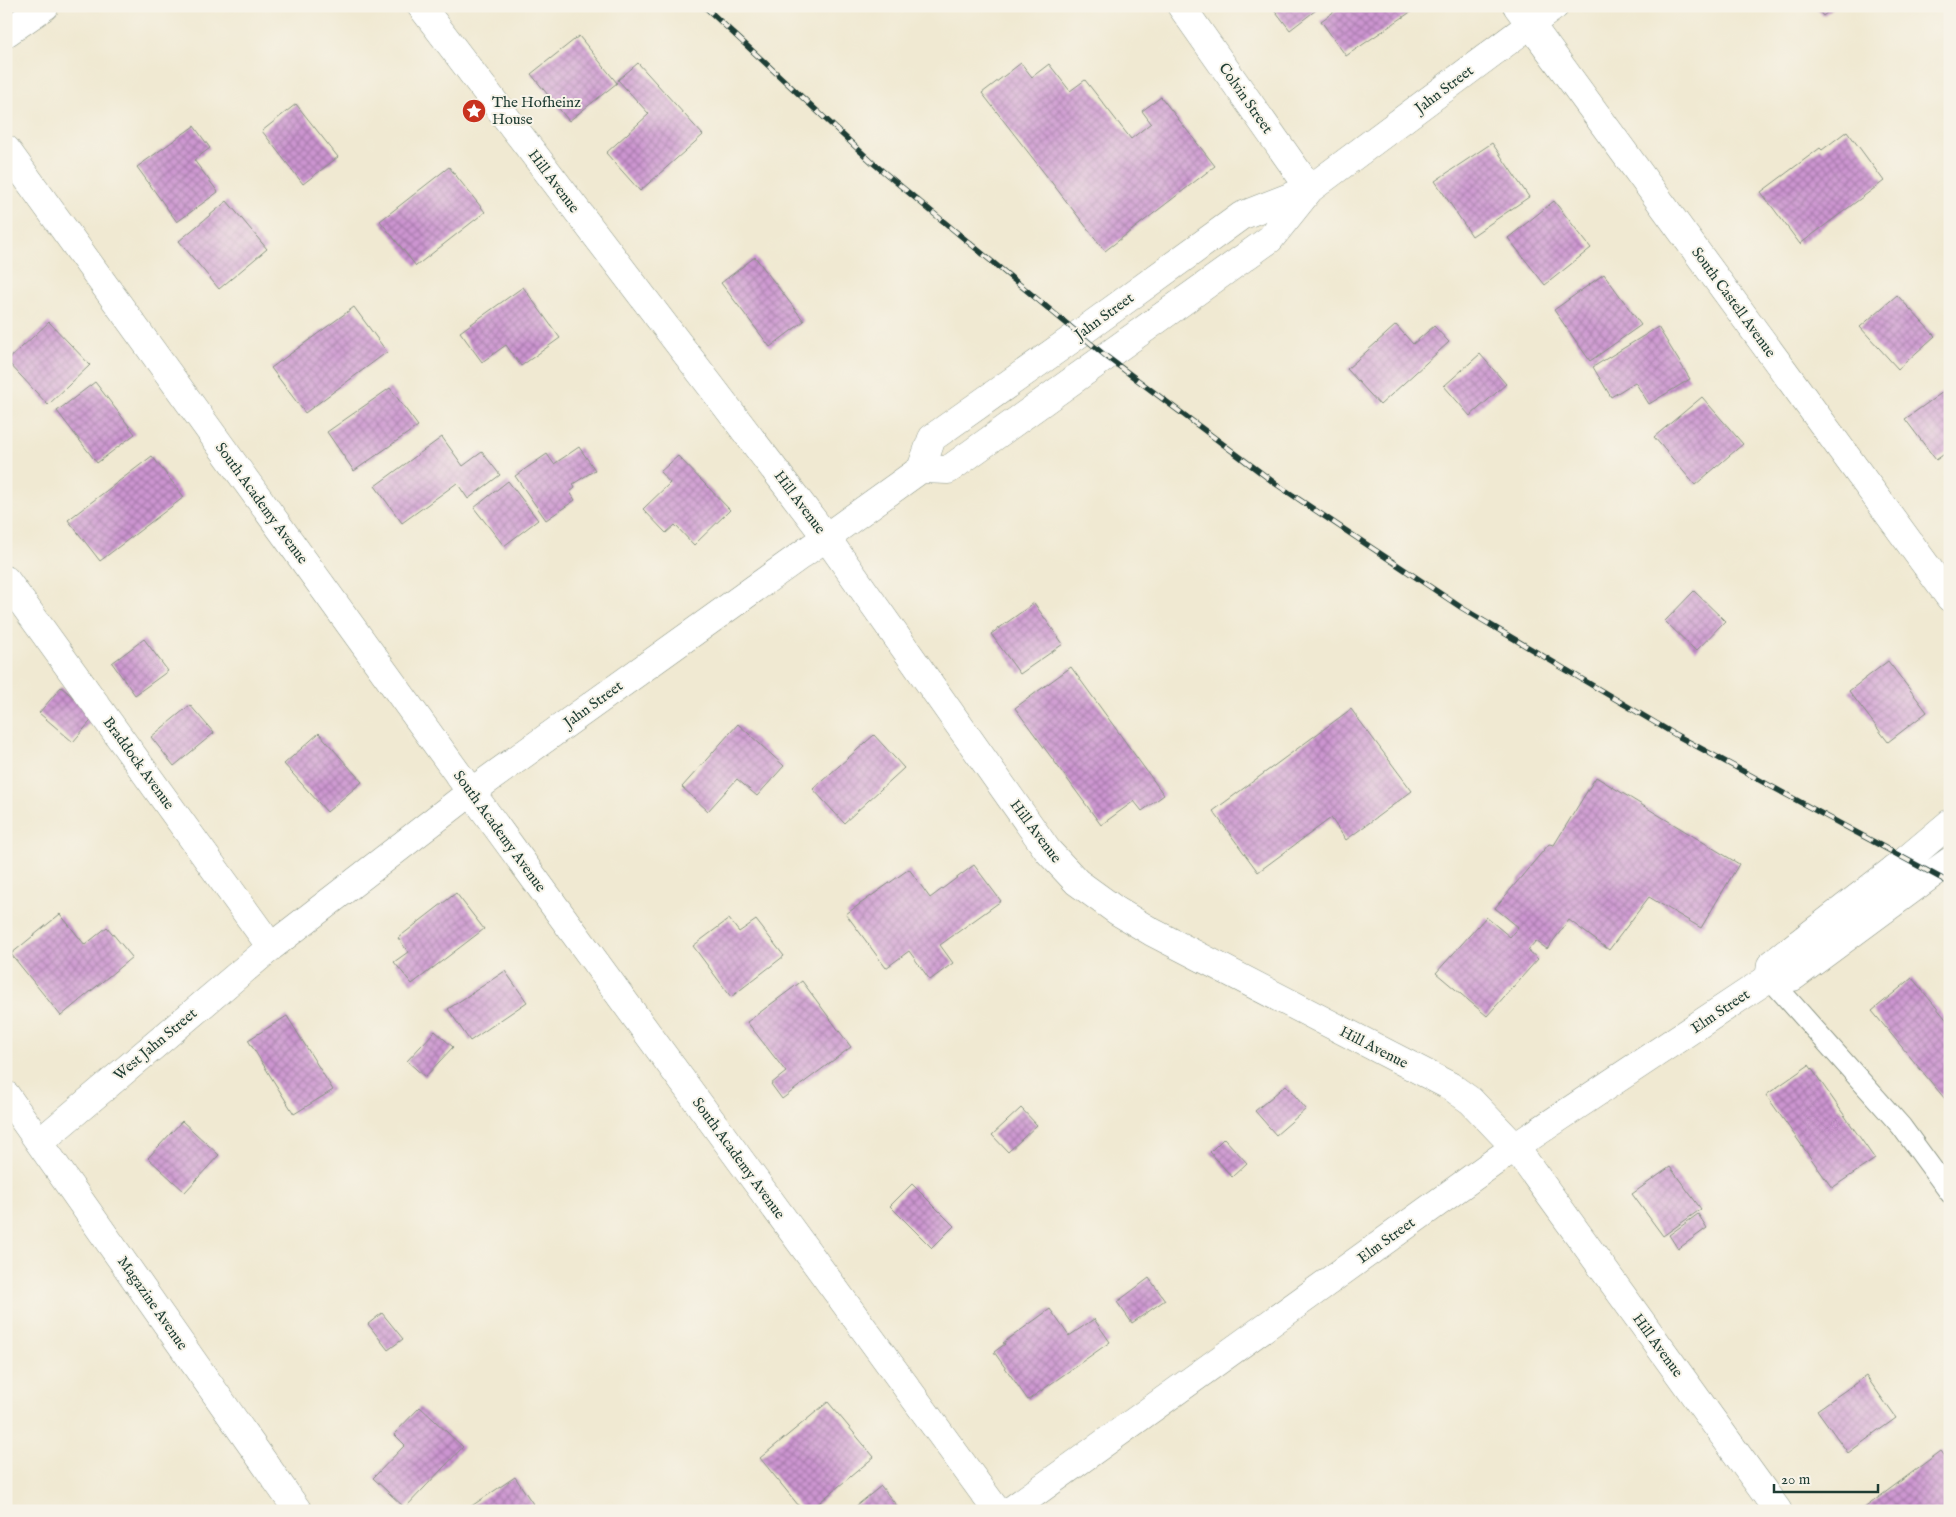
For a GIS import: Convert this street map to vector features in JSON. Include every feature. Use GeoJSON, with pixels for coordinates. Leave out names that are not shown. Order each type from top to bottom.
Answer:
{"type":"FeatureCollection","features":[{"type":"Feature","properties":{"kind":"street"},"geometry":{"type":"LineString","coordinates":[[6,33],[45,6]]}},
{"type":"Feature","properties":{"kind":"street","name":"Hill Avenue"},"geometry":{"type":"LineString","coordinates":[[420,6],[826,536],[1048,851],[1077,882],[1152,932],[1450,1086],[1472,1101],[1515,1147],[1778,1511]]}},
{"type":"Feature","properties":{"kind":"street","name":"Colvin Street"},"geometry":{"type":"LineString","coordinates":[[1181,6],[1310,189]]}},
{"type":"Feature","properties":{"kind":"street","name":"Jahn Street"},"geometry":{"type":"LineString","coordinates":[[921,469],[948,470],[1270,239],[1310,189],[1524,15],[1555,6]]}},
{"type":"Feature","properties":{"kind":"street","name":"South Castell Avenue"},"geometry":{"type":"LineString","coordinates":[[1524,15],[1950,598]]}},
{"type":"Feature","properties":{"kind":"street","name":"South Academy Avenue"},"geometry":{"type":"LineString","coordinates":[[6,149],[471,792],[997,1511]]}},
{"type":"Feature","properties":{"kind":"street","name":"Jahn Street"},"geometry":{"type":"LineString","coordinates":[[271,947],[471,792],[921,469],[932,438],[1241,216],[1310,189]]}},
{"type":"Feature","properties":{"kind":"street","name":"Braddock Avenue"},"geometry":{"type":"LineString","coordinates":[[6,580],[271,947]]}},
{"type":"Feature","properties":{"kind":"street","name":"Elm Street"},"geometry":{"type":"LineString","coordinates":[[1769,978],[1771,964],[1906,860],[1950,823]]}},
{"type":"Feature","properties":{"kind":"street","name":"Elm Street"},"geometry":{"type":"LineString","coordinates":[[1010,1511],[1515,1147],[1769,978],[1792,977],[1950,861]]}},
{"type":"Feature","properties":{"kind":"street","name":"West Jahn Street"},"geometry":{"type":"LineString","coordinates":[[40,1142],[271,947]]}},
{"type":"Feature","properties":{"kind":"street","name":"Magazine Avenue"},"geometry":{"type":"LineString","coordinates":[[6,1095],[298,1511]]}},
{"type":"Feature","properties":{"kind":"lane"},"geometry":{"type":"LineString","coordinates":[[1769,978],[1902,1126],[1950,1193]]}},
{"type":"Feature","properties":{"kind":"building"},"geometry":{"type":"Polygon","coordinates":[[[1275,6],[1313,6],[1316,10],[1290,30],[1273,8],[1275,6]]]}},
{"type":"Feature","properties":{"kind":"building"},"geometry":{"type":"Polygon","coordinates":[[[1342,6],[1409,6],[1412,11],[1346,56],[1321,21],[1342,6]]]}},
{"type":"Feature","properties":{"kind":"building"},"geometry":{"type":"Polygon","coordinates":[[[1815,6],[1835,6],[1823,16],[1815,6]]]}},
{"type":"Feature","properties":{"kind":"building"},"geometry":{"type":"Polygon","coordinates":[[[579,36],[617,83],[569,121],[531,74],[579,36]]]}},
{"type":"Feature","properties":{"kind":"building"},"geometry":{"type":"Polygon","coordinates":[[[638,63],[703,135],[640,191],[606,153],[649,114],[618,80],[638,63]]]}},
{"type":"Feature","properties":{"kind":"building"},"geometry":{"type":"Polygon","coordinates":[[[1021,63],[1032,77],[1049,64],[1070,91],[1085,80],[1131,139],[1151,123],[1142,111],[1161,97],[1215,166],[1105,251],[982,93],[1021,63]]]}},
{"type":"Feature","properties":{"kind":"building"},"geometry":{"type":"Polygon","coordinates":[[[296,104],[338,157],[303,184],[262,131],[296,104]]]}},
{"type":"Feature","properties":{"kind":"building"},"geometry":{"type":"Polygon","coordinates":[[[194,126],[210,148],[194,160],[218,192],[177,222],[137,167],[194,126]]]}},
{"type":"Feature","properties":{"kind":"building"},"geometry":{"type":"Polygon","coordinates":[[[1847,131],[1884,181],[1800,244],[1761,192],[1820,148],[1822,150],[1847,131]]]}},
{"type":"Feature","properties":{"kind":"building"},"geometry":{"type":"Polygon","coordinates":[[[1492,143],[1529,197],[1472,236],[1435,181],[1492,143]]]}},
{"type":"Feature","properties":{"kind":"building"},"geometry":{"type":"Polygon","coordinates":[[[449,167],[485,212],[416,266],[380,221],[449,167]]]}},
{"type":"Feature","properties":{"kind":"building"},"geometry":{"type":"Polygon","coordinates":[[[227,201],[267,249],[219,289],[179,241],[227,201]]]}},
{"type":"Feature","properties":{"kind":"building"},"geometry":{"type":"Polygon","coordinates":[[[1554,201],[1591,248],[1545,285],[1508,238],[1554,201]]]}},
{"type":"Feature","properties":{"kind":"building"},"geometry":{"type":"Polygon","coordinates":[[[755,257],[804,321],[770,347],[721,283],[755,257]]]}},
{"type":"Feature","properties":{"kind":"building"},"geometry":{"type":"Polygon","coordinates":[[[1604,274],[1641,325],[1590,361],[1554,310],[1604,274]]]}},
{"type":"Feature","properties":{"kind":"building"},"geometry":{"type":"Polygon","coordinates":[[[523,287],[560,338],[521,366],[506,345],[482,362],[460,332],[523,287]]]}},
{"type":"Feature","properties":{"kind":"building"},"geometry":{"type":"Polygon","coordinates":[[[1897,295],[1935,336],[1898,369],[1860,327],[1897,295]]]}},
{"type":"Feature","properties":{"kind":"building"},"geometry":{"type":"Polygon","coordinates":[[[354,307],[387,352],[305,413],[271,368],[354,307]]]}},
{"type":"Feature","properties":{"kind":"building"},"geometry":{"type":"Polygon","coordinates":[[[49,322],[90,365],[48,405],[7,361],[49,322]]]}},
{"type":"Feature","properties":{"kind":"building"},"geometry":{"type":"Polygon","coordinates":[[[1396,325],[1413,344],[1434,326],[1449,342],[1380,405],[1347,369],[1396,325]]]}},
{"type":"Feature","properties":{"kind":"building"},"geometry":{"type":"Polygon","coordinates":[[[1658,327],[1690,379],[1649,404],[1635,382],[1611,397],[1593,367],[1658,327]]]}},
{"type":"Feature","properties":{"kind":"building"},"geometry":{"type":"Polygon","coordinates":[[[1480,354],[1506,384],[1470,416],[1444,386],[1480,354]]]}},
{"type":"Feature","properties":{"kind":"building"},"geometry":{"type":"Polygon","coordinates":[[[95,382],[135,434],[97,463],[57,411],[95,382]]]}},
{"type":"Feature","properties":{"kind":"building"},"geometry":{"type":"Polygon","coordinates":[[[1950,387],[1950,450],[1936,460],[1905,419],[1950,387]]]}},
{"type":"Feature","properties":{"kind":"building"},"geometry":{"type":"Polygon","coordinates":[[[390,388],[418,426],[354,471],[327,432],[390,388]]]}},
{"type":"Feature","properties":{"kind":"building"},"geometry":{"type":"Polygon","coordinates":[[[1702,397],[1743,444],[1695,485],[1654,437],[1702,397]]]}},
{"type":"Feature","properties":{"kind":"building"},"geometry":{"type":"Polygon","coordinates":[[[442,437],[463,466],[482,452],[500,475],[468,499],[457,483],[402,523],[375,486],[442,437]]]}},
{"type":"Feature","properties":{"kind":"building"},"geometry":{"type":"Polygon","coordinates":[[[579,447],[595,470],[573,484],[575,488],[570,492],[575,500],[546,520],[515,476],[547,454],[554,464],[579,447]]]}},
{"type":"Feature","properties":{"kind":"building"},"geometry":{"type":"Polygon","coordinates":[[[152,456],[184,497],[100,561],[68,520],[152,456]]]}},
{"type":"Feature","properties":{"kind":"building"},"geometry":{"type":"Polygon","coordinates":[[[678,456],[730,510],[694,545],[675,525],[666,533],[643,509],[670,483],[660,472],[678,456]]]}},
{"type":"Feature","properties":{"kind":"building"},"geometry":{"type":"Polygon","coordinates":[[[508,481],[538,520],[504,546],[474,508],[508,481]]]}},
{"type":"Feature","properties":{"kind":"building"},"geometry":{"type":"Polygon","coordinates":[[[1694,591],[1725,621],[1696,651],[1665,621],[1694,591]]]}},
{"type":"Feature","properties":{"kind":"building"},"geometry":{"type":"Polygon","coordinates":[[[1034,603],[1063,644],[1020,674],[991,634],[1034,603]]]}},
{"type":"Feature","properties":{"kind":"building"},"geometry":{"type":"Polygon","coordinates":[[[144,639],[168,671],[135,695],[112,663],[144,639]]]}},
{"type":"Feature","properties":{"kind":"building"},"geometry":{"type":"Polygon","coordinates":[[[1888,661],[1927,712],[1888,742],[1849,691],[1888,661]]]}},
{"type":"Feature","properties":{"kind":"building"},"geometry":{"type":"Polygon","coordinates":[[[1071,667],[1164,795],[1142,811],[1134,801],[1101,825],[1015,708],[1071,667]]]}},
{"type":"Feature","properties":{"kind":"building"},"geometry":{"type":"Polygon","coordinates":[[[61,687],[95,716],[73,742],[39,713],[61,687]]]}},
{"type":"Feature","properties":{"kind":"building"},"geometry":{"type":"Polygon","coordinates":[[[190,705],[214,733],[174,766],[151,737],[190,705]]]}},
{"type":"Feature","properties":{"kind":"building"},"geometry":{"type":"Polygon","coordinates":[[[1351,709],[1412,791],[1346,840],[1331,818],[1258,872],[1213,811],[1351,709]]]}},
{"type":"Feature","properties":{"kind":"building"},"geometry":{"type":"Polygon","coordinates":[[[738,724],[784,766],[757,796],[737,779],[708,811],[682,787],[738,724]]]}},
{"type":"Feature","properties":{"kind":"building"},"geometry":{"type":"Polygon","coordinates":[[[319,733],[362,782],[327,812],[284,764],[319,733]]]}},
{"type":"Feature","properties":{"kind":"building"},"geometry":{"type":"Polygon","coordinates":[[[874,735],[904,768],[844,823],[813,789],[874,735]]]}},
{"type":"Feature","properties":{"kind":"building"},"geometry":{"type":"Polygon","coordinates":[[[1596,777],[1739,864],[1701,928],[1649,897],[1609,950],[1569,920],[1547,949],[1536,941],[1528,950],[1538,959],[1487,1016],[1436,973],[1486,917],[1510,937],[1518,927],[1495,908],[1549,844],[1554,845],[1596,777]]]}},
{"type":"Feature","properties":{"kind":"building"},"geometry":{"type":"Polygon","coordinates":[[[974,865],[1001,901],[940,945],[953,963],[930,980],[909,951],[886,968],[846,914],[909,869],[930,898],[974,865]]]}},
{"type":"Feature","properties":{"kind":"building"},"geometry":{"type":"Polygon","coordinates":[[[456,893],[484,929],[412,984],[394,962],[408,952],[398,938],[456,893]]]}},
{"type":"Feature","properties":{"kind":"building"},"geometry":{"type":"Polygon","coordinates":[[[60,914],[85,945],[107,927],[132,957],[61,1016],[11,954],[60,914]]]}},
{"type":"Feature","properties":{"kind":"building"},"geometry":{"type":"Polygon","coordinates":[[[729,919],[739,932],[756,920],[784,956],[731,997],[693,946],[729,919]]]}},
{"type":"Feature","properties":{"kind":"building"},"geometry":{"type":"Polygon","coordinates":[[[505,971],[527,1002],[470,1041],[448,1009],[505,971]]]}},
{"type":"Feature","properties":{"kind":"building"},"geometry":{"type":"Polygon","coordinates":[[[1912,978],[1950,1024],[1950,1105],[1872,1011],[1912,978]]]}},
{"type":"Feature","properties":{"kind":"building"},"geometry":{"type":"Polygon","coordinates":[[[802,981],[851,1047],[782,1099],[771,1084],[786,1072],[747,1022],[802,981]]]}},
{"type":"Feature","properties":{"kind":"building"},"geometry":{"type":"Polygon","coordinates":[[[287,1016],[333,1090],[294,1114],[248,1040],[287,1016]]]}},
{"type":"Feature","properties":{"kind":"building"},"geometry":{"type":"Polygon","coordinates":[[[435,1031],[453,1047],[425,1077],[407,1061],[435,1031]]]}},
{"type":"Feature","properties":{"kind":"building"},"geometry":{"type":"Polygon","coordinates":[[[1809,1065],[1875,1159],[1832,1188],[1766,1095],[1809,1065]]]}},
{"type":"Feature","properties":{"kind":"building"},"geometry":{"type":"Polygon","coordinates":[[[1286,1085],[1306,1109],[1276,1135],[1255,1111],[1286,1085]]]}},
{"type":"Feature","properties":{"kind":"building"},"geometry":{"type":"Polygon","coordinates":[[[1021,1108],[1037,1125],[1008,1152],[992,1135],[1021,1108]]]}},
{"type":"Feature","properties":{"kind":"building"},"geometry":{"type":"Polygon","coordinates":[[[182,1121],[219,1155],[185,1192],[148,1158],[182,1121]]]}},
{"type":"Feature","properties":{"kind":"building"},"geometry":{"type":"Polygon","coordinates":[[[1224,1138],[1247,1163],[1232,1177],[1210,1152],[1224,1138]]]}},
{"type":"Feature","properties":{"kind":"building"},"geometry":{"type":"Polygon","coordinates":[[[1670,1167],[1701,1209],[1663,1236],[1632,1194],[1670,1167]]]}},
{"type":"Feature","properties":{"kind":"building"},"geometry":{"type":"Polygon","coordinates":[[[912,1184],[954,1226],[932,1248],[890,1206],[912,1184]]]}},
{"type":"Feature","properties":{"kind":"building"},"geometry":{"type":"Polygon","coordinates":[[[1698,1214],[1707,1228],[1678,1249],[1669,1235],[1698,1214]]]}},
{"type":"Feature","properties":{"kind":"building"},"geometry":{"type":"Polygon","coordinates":[[[1149,1278],[1165,1300],[1132,1323],[1117,1302],[1149,1278]]]}},
{"type":"Feature","properties":{"kind":"building"},"geometry":{"type":"Polygon","coordinates":[[[1050,1309],[1069,1336],[1094,1319],[1110,1342],[1028,1400],[994,1352],[1005,1344],[1003,1343],[1050,1309]]]}},
{"type":"Feature","properties":{"kind":"building"},"geometry":{"type":"Polygon","coordinates":[[[382,1313],[403,1339],[388,1350],[368,1324],[382,1313]]]}},
{"type":"Feature","properties":{"kind":"building"},"geometry":{"type":"Polygon","coordinates":[[[1866,1376],[1896,1418],[1848,1453],[1817,1410],[1866,1376]]]}},
{"type":"Feature","properties":{"kind":"building"},"geometry":{"type":"Polygon","coordinates":[[[828,1402],[874,1457],[809,1511],[803,1511],[760,1458],[828,1402]]]}},
{"type":"Feature","properties":{"kind":"building"},"geometry":{"type":"Polygon","coordinates":[[[420,1407],[463,1447],[405,1508],[373,1478],[405,1445],[394,1434],[420,1407]]]}},
{"type":"Feature","properties":{"kind":"building"},"geometry":{"type":"Polygon","coordinates":[[[1941,1451],[1950,1463],[1950,1511],[1864,1511],[1863,1509],[1941,1451]]]}},
{"type":"Feature","properties":{"kind":"building"},"geometry":{"type":"Polygon","coordinates":[[[515,1477],[533,1504],[523,1511],[464,1511],[515,1477]]]}},
{"type":"Feature","properties":{"kind":"building"},"geometry":{"type":"Polygon","coordinates":[[[881,1486],[901,1511],[850,1511],[881,1486]]]}},
{"type":"Feature","properties":{"kind":"railway"},"geometry":{"type":"LineString","coordinates":[[704,6],[873,163],[1107,357],[1276,484],[1462,608],[1676,735],[1950,883]]}},
{"type":"Feature","properties":{"kind":"place","name":"The Hofheinz House"},"geometry":{"type":"Point","coordinates":[474,111]}}]}
